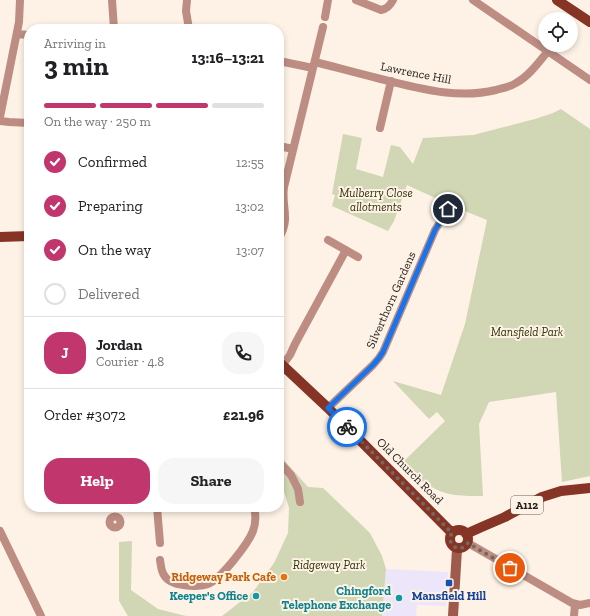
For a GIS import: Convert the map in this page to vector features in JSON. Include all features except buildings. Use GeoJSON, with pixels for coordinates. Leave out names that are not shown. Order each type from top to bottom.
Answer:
{"type":"FeatureCollection","features":[{"type":"Feature","properties":{"kind":"main road"},"geometry":{"type":"LineString","coordinates":[[557,0],[590,22]]}},
{"type":"Feature","properties":{"kind":"main road"},"geometry":{"type":"LineString","coordinates":[[0,237],[24,236]]}},
{"type":"Feature","properties":{"kind":"main road","name":"Old Church Road"},"geometry":{"type":"LineString","coordinates":[[284,370],[328,408],[452,533],[450,536],[450,541],[452,545],[457,548]]}},
{"type":"Feature","properties":{"kind":"main road","name":"A112"},"geometry":{"type":"LineString","coordinates":[[457,548],[462,548],[467,538],[484,526],[519,510],[542,497],[561,491],[590,488]]}},
{"type":"Feature","properties":{"kind":"main road","name":"A112"},"geometry":{"type":"LineString","coordinates":[[452,533],[458,530],[463,531],[467,538]]}},
{"type":"Feature","properties":{"kind":"main road"},"geometry":{"type":"LineString","coordinates":[[453,616],[457,548]]}},
{"type":"Feature","properties":{"kind":"street"},"geometry":{"type":"LineString","coordinates":[[0,116],[17,34],[20,0]]}},
{"type":"Feature","properties":{"kind":"street"},"geometry":{"type":"LineString","coordinates":[[112,0],[114,24]]}},
{"type":"Feature","properties":{"kind":"street"},"geometry":{"type":"LineString","coordinates":[[187,0],[186,11],[188,24]]}},
{"type":"Feature","properties":{"kind":"street"},"geometry":{"type":"LineString","coordinates":[[325,17],[328,0]]}},
{"type":"Feature","properties":{"kind":"street"},"geometry":{"type":"LineString","coordinates":[[356,0],[380,10],[385,10],[390,6],[393,0]]}},
{"type":"Feature","properties":{"kind":"street"},"geometry":{"type":"LineString","coordinates":[[473,0],[538,44]]}},
{"type":"Feature","properties":{"kind":"street"},"geometry":{"type":"LineString","coordinates":[[284,228],[286,218],[284,193],[293,149],[323,27]]}},
{"type":"Feature","properties":{"kind":"street"},"geometry":{"type":"LineString","coordinates":[[17,34],[24,35]]}},
{"type":"Feature","properties":{"kind":"street","name":"Lawrence Hill"},"geometry":{"type":"LineString","coordinates":[[284,62],[314,65],[425,89],[464,93],[491,91],[506,88],[526,76],[547,52]]}},
{"type":"Feature","properties":{"kind":"street"},"geometry":{"type":"LineString","coordinates":[[549,52],[590,80]]}},
{"type":"Feature","properties":{"kind":"street"},"geometry":{"type":"LineString","coordinates":[[380,128],[391,81]]}},
{"type":"Feature","properties":{"kind":"street"},"geometry":{"type":"LineString","coordinates":[[0,121],[24,123]]}},
{"type":"Feature","properties":{"kind":"street"},"geometry":{"type":"LineString","coordinates":[[284,147],[293,149]]}},
{"type":"Feature","properties":{"kind":"street","name":"Silverthorn Gardens"},"geometry":{"type":"LineString","coordinates":[[328,408],[373,365],[383,352],[435,230],[448,209]]}},
{"type":"Feature","properties":{"kind":"street"},"geometry":{"type":"LineString","coordinates":[[328,240],[358,257]]}},
{"type":"Feature","properties":{"kind":"street"},"geometry":{"type":"LineString","coordinates":[[284,362],[290,355],[346,250]]}},
{"type":"Feature","properties":{"kind":"street"},"geometry":{"type":"LineString","coordinates":[[284,467],[291,475],[298,489],[300,502]]}},
{"type":"Feature","properties":{"kind":"street"},"geometry":{"type":"LineString","coordinates":[[157,512],[160,543]]}},
{"type":"Feature","properties":{"kind":"street"},"geometry":{"type":"LineString","coordinates":[[160,560],[164,577],[174,583],[200,586],[216,579],[230,565],[248,541],[255,526],[255,512]]}},
{"type":"Feature","properties":{"kind":"street"},"geometry":{"type":"LineString","coordinates":[[0,531],[41,616]]}},
{"type":"Feature","properties":{"kind":"street"},"geometry":{"type":"LineString","coordinates":[[467,538],[572,603],[580,605],[590,603]]}},
{"type":"Feature","properties":{"kind":"street"},"geometry":{"type":"LineString","coordinates":[[574,616],[575,604]]}},
{"type":"Feature","properties":{"kind":"shaded area"},"geometry":{"type":"Polygon","coordinates":[[[386,569],[448,572],[446,606],[417,605],[416,616],[382,616],[386,569]]]}},
{"type":"Feature","properties":{"kind":"green space","name":"Mansfield Park"},"geometry":{"type":"Polygon","coordinates":[[[561,109],[590,129],[590,476],[562,482],[556,392],[489,402],[479,424],[483,496],[458,495],[440,491],[412,475],[400,465],[445,421],[437,412],[429,419],[393,381],[441,395],[465,324],[487,220],[407,185],[394,221],[388,231],[332,206],[335,195],[332,194],[343,134],[362,138],[356,169],[383,177],[391,145],[400,147],[413,164],[423,138],[473,135],[535,119],[561,109]]]}},
{"type":"Feature","properties":{"kind":"green space","name":"Ridgeway Park"},"geometry":{"type":"Polygon","coordinates":[[[284,460],[308,487],[323,488],[370,533],[382,556],[386,569],[382,616],[222,616],[253,592],[274,563],[288,533],[289,508],[284,492],[284,460]]]}},
{"type":"Feature","properties":{"kind":"green space"},"geometry":{"type":"Polygon","coordinates":[[[132,541],[131,590],[158,609],[186,616],[128,616],[119,601],[119,542],[132,541]]]}},
{"type":"Feature","properties":{"kind":"way so far"},"geometry":{"type":"LineString","coordinates":[[347,427],[452,533],[450,536],[450,541],[454,547],[459,549],[465,547],[468,543],[510,568]]}},
{"type":"Feature","properties":{"kind":"place","name":"Ridgeway Park Cafe"},"geometry":{"type":"Point","coordinates":[284,577]}},
{"type":"Feature","properties":{"kind":"place","name":"Mansfield Hill"},"geometry":{"type":"Point","coordinates":[449,583]}},
{"type":"Feature","properties":{"kind":"place","name":"Keeper's Office"},"geometry":{"type":"Point","coordinates":[256,596]}},
{"type":"Feature","properties":{"kind":"place","name":"Chingford Telephone Exchange"},"geometry":{"type":"Point","coordinates":[399,598]}},
{"type":"Feature","properties":{"kind":"route"},"geometry":{"type":"LineString","coordinates":[[347,427],[328,408],[373,365],[383,352],[435,230],[448,209]]}},
{"type":"Feature","properties":{"kind":"park label","name":"Mulberry Close allotments"},"geometry":{"type":"Point","coordinates":[376,200]}}]}
